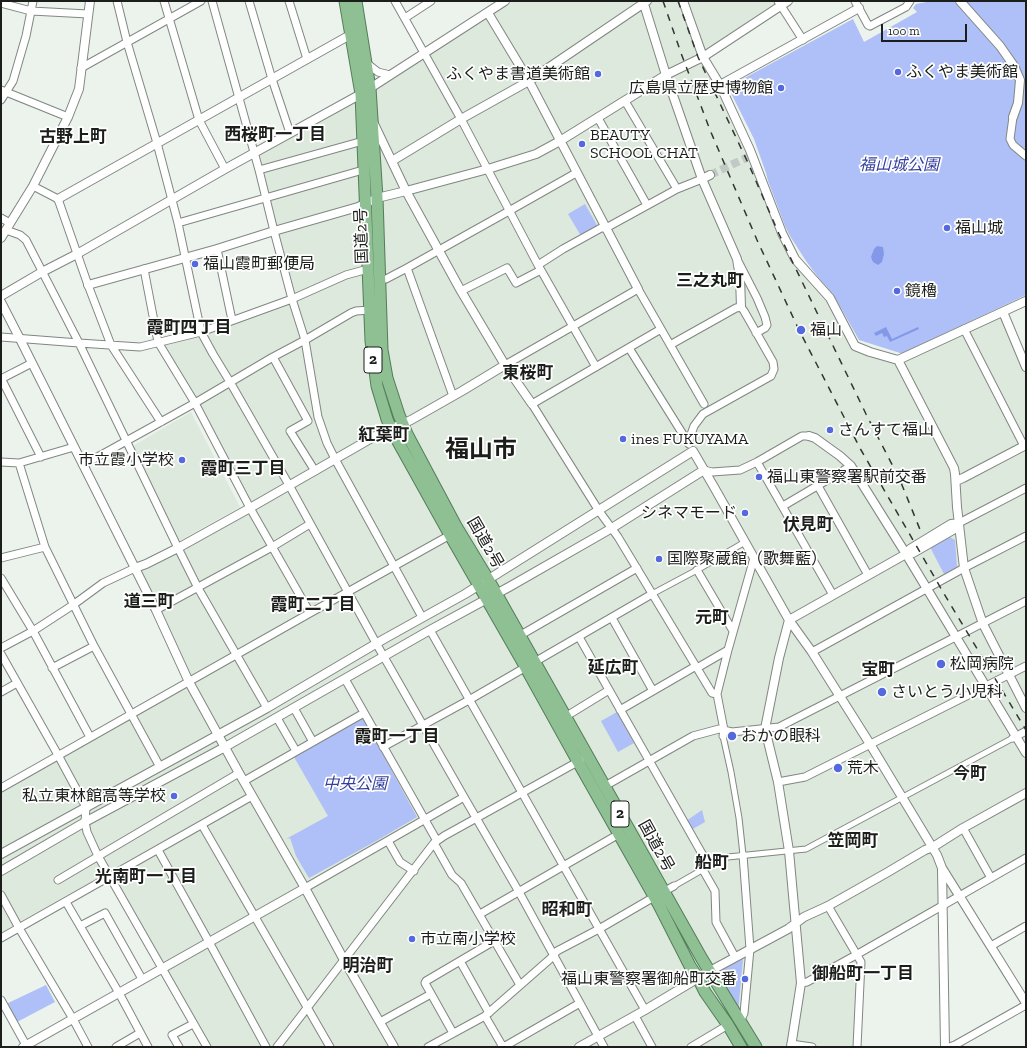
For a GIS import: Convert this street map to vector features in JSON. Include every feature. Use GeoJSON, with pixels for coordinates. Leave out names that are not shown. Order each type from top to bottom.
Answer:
{"type":"FeatureCollection","features":[{"type":"Feature","properties":{"kind":"highway","name":"国道2号"},"geometry":{"type":"LineString","coordinates":[[344,1],[350,35],[372,120],[377,198],[382,350],[387,378],[402,424],[456,526],[483,582],[530,665],[578,761],[619,834],[664,891],[690,966],[741,1047]]}},
{"type":"Feature","properties":{"kind":"highway","name":"国道2号"},"geometry":{"type":"LineString","coordinates":[[356,1],[365,60],[363,141],[364,170],[371,341],[377,386],[391,429],[450,536],[483,582]]}},
{"type":"Feature","properties":{"kind":"highway","name":"国道2号"},"geometry":{"type":"LineString","coordinates":[[491,597],[519,636],[530,665],[565,717],[710,971],[756,1047]]}},
{"type":"Feature","properties":{"kind":"street"},"geometry":{"type":"LineString","coordinates":[[1,100],[3,91],[13,81],[26,36],[33,1]]}},
{"type":"Feature","properties":{"kind":"street"},"geometry":{"type":"LineString","coordinates":[[1,238],[33,186],[68,117],[79,89],[90,1]]}},
{"type":"Feature","properties":{"kind":"street"},"geometry":{"type":"LineString","coordinates":[[116,1],[157,143],[178,223],[200,332],[289,485],[376,643],[519,892],[604,1047]]}},
{"type":"Feature","properties":{"kind":"street"},"geometry":{"type":"LineString","coordinates":[[164,1],[199,120],[225,169]]}},
{"type":"Feature","properties":{"kind":"street"},"geometry":{"type":"LineString","coordinates":[[81,68],[201,1]]}},
{"type":"Feature","properties":{"kind":"street"},"geometry":{"type":"LineString","coordinates":[[212,1],[259,170],[292,299],[305,340],[318,417],[327,443],[335,459],[422,617]]}},
{"type":"Feature","properties":{"kind":"street"},"geometry":{"type":"LineString","coordinates":[[249,1],[290,133]]}},
{"type":"Feature","properties":{"kind":"street"},"geometry":{"type":"LineString","coordinates":[[289,1],[307,59]]}},
{"type":"Feature","properties":{"kind":"street"},"geometry":{"type":"LineString","coordinates":[[395,1],[596,367]]}},
{"type":"Feature","properties":{"kind":"street"},"geometry":{"type":"LineString","coordinates":[[405,18],[430,1]]}},
{"type":"Feature","properties":{"kind":"street"},"geometry":{"type":"LineString","coordinates":[[1,296],[365,91],[505,1]]}},
{"type":"Feature","properties":{"kind":"street"},"geometry":{"type":"LineString","coordinates":[[683,1],[704,57],[720,85],[782,233],[795,259],[830,298],[855,346],[898,360],[1026,301]]}},
{"type":"Feature","properties":{"kind":"street"},"geometry":{"type":"LineString","coordinates":[[720,85],[802,40],[857,5],[870,26],[906,7],[910,1]]}},
{"type":"Feature","properties":{"kind":"street"},"geometry":{"type":"LineString","coordinates":[[960,1],[1000,46],[1014,66],[1020,80],[1018,103],[1013,117],[1010,139],[1013,145],[1026,156]]}},
{"type":"Feature","properties":{"kind":"street"},"geometry":{"type":"LineString","coordinates":[[392,161],[461,119],[528,81],[645,2],[666,75],[737,259],[765,317],[767,325],[765,328],[756,333]]}},
{"type":"Feature","properties":{"kind":"street"},"geometry":{"type":"LineString","coordinates":[[88,285],[186,258],[358,207],[377,198],[488,169],[536,154],[598,118],[666,75],[704,57],[782,2],[802,40]]}},
{"type":"Feature","properties":{"kind":"street"},"geometry":{"type":"LineString","coordinates":[[6,3],[31,11],[88,14]]}},
{"type":"Feature","properties":{"kind":"street"},"geometry":{"type":"LineString","coordinates":[[488,13],[528,81],[638,289],[704,404]]}},
{"type":"Feature","properties":{"kind":"street"},"geometry":{"type":"LineString","coordinates":[[58,199],[350,35]]}},
{"type":"Feature","properties":{"kind":"street"},"geometry":{"type":"LineString","coordinates":[[365,60],[378,72],[390,75]]}},
{"type":"Feature","properties":{"kind":"street"},"geometry":{"type":"LineString","coordinates":[[3,91],[68,117]]}},
{"type":"Feature","properties":{"kind":"street"},"geometry":{"type":"LineString","coordinates":[[625,101],[677,189]]}},
{"type":"Feature","properties":{"kind":"street"},"geometry":{"type":"LineString","coordinates":[[598,118],[647,205]]}},
{"type":"Feature","properties":{"kind":"street"},"geometry":{"type":"LineString","coordinates":[[372,120],[406,191],[461,291],[505,364],[599,511],[612,528],[712,693],[717,694]]}},
{"type":"Feature","properties":{"kind":"street"},"geometry":{"type":"LineString","coordinates":[[259,170],[363,141]]}},
{"type":"Feature","properties":{"kind":"street"},"geometry":{"type":"LineString","coordinates":[[178,223],[364,170]]}},
{"type":"Feature","properties":{"kind":"street"},"geometry":{"type":"LineString","coordinates":[[379,279],[386,279],[407,268],[576,173]]}},
{"type":"Feature","properties":{"kind":"street"},"geometry":{"type":"LineString","coordinates":[[461,291],[507,268],[516,283],[563,249],[601,228],[606,228],[677,189],[706,177]]}},
{"type":"Feature","properties":{"kind":"street"},"geometry":{"type":"LineString","coordinates":[[33,186],[58,199],[111,345],[160,422]]}},
{"type":"Feature","properties":{"kind":"street"},"geometry":{"type":"LineString","coordinates":[[1,218],[8,226],[26,240],[79,343],[198,588],[267,708]]}},
{"type":"Feature","properties":{"kind":"street"},"geometry":{"type":"LineString","coordinates":[[217,249],[232,320]]}},
{"type":"Feature","properties":{"kind":"street"},"geometry":{"type":"LineString","coordinates":[[688,443],[694,426],[703,414],[771,376],[774,369],[773,362],[741,307],[740,277],[737,259]]}},
{"type":"Feature","properties":{"kind":"street"},"geometry":{"type":"LineString","coordinates":[[407,268],[453,396]]}},
{"type":"Feature","properties":{"kind":"street"},"geometry":{"type":"LineString","coordinates":[[144,269],[158,342],[195,403],[250,508],[310,613]]}},
{"type":"Feature","properties":{"kind":"street"},"geometry":{"type":"LineString","coordinates":[[1,337],[140,347],[200,332],[292,299],[346,275],[368,269]]}},
{"type":"Feature","properties":{"kind":"street"},"geometry":{"type":"LineString","coordinates":[[1,648],[33,631],[103,583],[178,548],[384,431],[402,424],[453,396],[505,364],[638,289]]}},
{"type":"Feature","properties":{"kind":"street"},"geometry":{"type":"LineString","coordinates":[[1,302],[156,610],[190,682],[239,773],[394,1047]]}},
{"type":"Feature","properties":{"kind":"street"},"geometry":{"type":"LineString","coordinates":[[670,345],[736,308],[741,307]]}},
{"type":"Feature","properties":{"kind":"street"},"geometry":{"type":"LineString","coordinates":[[83,465],[195,403],[351,313],[370,310]]}},
{"type":"Feature","properties":{"kind":"street"},"geometry":{"type":"LineString","coordinates":[[1003,312],[1026,367]]}},
{"type":"Feature","properties":{"kind":"street"},"geometry":{"type":"LineString","coordinates":[[532,404],[661,329]]}},
{"type":"Feature","properties":{"kind":"street"},"geometry":{"type":"LineString","coordinates":[[956,481],[1025,445],[964,329]]}},
{"type":"Feature","properties":{"kind":"street"},"geometry":{"type":"LineString","coordinates":[[629,348],[693,451],[789,620],[812,652],[870,744],[933,847],[942,868],[1026,1004],[956,1045],[948,1047]]}},
{"type":"Feature","properties":{"kind":"street"},"geometry":{"type":"LineString","coordinates":[[273,357],[308,421],[290,431],[315,471]]}},
{"type":"Feature","properties":{"kind":"street"},"geometry":{"type":"LineString","coordinates":[[898,360],[954,468],[964,568],[982,624],[1026,708]]}},
{"type":"Feature","properties":{"kind":"street"},"geometry":{"type":"LineString","coordinates":[[32,363],[1,379],[41,457]]}},
{"type":"Feature","properties":{"kind":"street"},"geometry":{"type":"LineString","coordinates":[[1,871],[85,822],[225,747],[430,630],[509,587],[612,528],[704,470],[712,472],[740,470],[802,436],[815,438],[851,466],[986,686],[1014,737],[1026,753]]}},
{"type":"Feature","properties":{"kind":"street"},"geometry":{"type":"LineString","coordinates":[[1,462],[19,463],[74,447]]}},
{"type":"Feature","properties":{"kind":"street"},"geometry":{"type":"LineString","coordinates":[[1,854],[267,708],[376,643],[464,594],[693,451]]}},
{"type":"Feature","properties":{"kind":"street"},"geometry":{"type":"LineString","coordinates":[[757,462],[833,595]]}},
{"type":"Feature","properties":{"kind":"street"},"geometry":{"type":"LineString","coordinates":[[19,463],[45,547],[94,646],[160,767]]}},
{"type":"Feature","properties":{"kind":"street"},"geometry":{"type":"LineString","coordinates":[[782,506],[851,466]]}},
{"type":"Feature","properties":{"kind":"street"},"geometry":{"type":"LineString","coordinates":[[818,486],[868,575]]}},
{"type":"Feature","properties":{"kind":"street"},"geometry":{"type":"LineString","coordinates":[[812,1047],[791,1045],[801,983],[789,851],[778,782],[765,729],[789,620],[906,554],[913,554],[953,530],[959,523],[1026,488]]}},
{"type":"Feature","properties":{"kind":"street"},"geometry":{"type":"LineString","coordinates":[[156,610],[272,547],[310,524]]}},
{"type":"Feature","properties":{"kind":"street"},"geometry":{"type":"LineString","coordinates":[[1,788],[310,613],[450,536]]}},
{"type":"Feature","properties":{"kind":"street"},"geometry":{"type":"LineString","coordinates":[[812,652],[926,588],[1026,536]]}},
{"type":"Feature","properties":{"kind":"street"},"geometry":{"type":"LineString","coordinates":[[383,747],[469,700],[745,542]]}},
{"type":"Feature","properties":{"kind":"street"},"geometry":{"type":"LineString","coordinates":[[1,558],[45,547]]}},
{"type":"Feature","properties":{"kind":"street"},"geometry":{"type":"LineString","coordinates":[[740,1022],[744,1013],[750,949],[739,818],[717,694],[754,558]]}},
{"type":"Feature","properties":{"kind":"street"},"geometry":{"type":"LineString","coordinates":[[519,636],[636,568]]}},
{"type":"Feature","properties":{"kind":"street"},"geometry":{"type":"LineString","coordinates":[[697,570],[733,631]]}},
{"type":"Feature","properties":{"kind":"street"},"geometry":{"type":"LineString","coordinates":[[1,578],[33,631],[90,737]]}},
{"type":"Feature","properties":{"kind":"street"},"geometry":{"type":"LineString","coordinates":[[605,786],[693,736],[719,729],[724,733],[779,727],[1026,601]]}},
{"type":"Feature","properties":{"kind":"street"},"geometry":{"type":"LineString","coordinates":[[612,618],[653,691]]}},
{"type":"Feature","properties":{"kind":"street"},"geometry":{"type":"LineString","coordinates":[[430,630],[645,1010]]}},
{"type":"Feature","properties":{"kind":"street"},"geometry":{"type":"LineString","coordinates":[[579,636],[649,761],[706,868],[715,891],[716,922],[736,957]]}},
{"type":"Feature","properties":{"kind":"street"},"geometry":{"type":"LineString","coordinates":[[52,668],[94,646]]}},
{"type":"Feature","properties":{"kind":"street"},"geometry":{"type":"LineString","coordinates":[[620,710],[728,650]]}},
{"type":"Feature","properties":{"kind":"street"},"geometry":{"type":"LineString","coordinates":[[1,654],[86,807],[85,822],[87,832],[98,856],[207,1047]]}},
{"type":"Feature","properties":{"kind":"street"},"geometry":{"type":"LineString","coordinates":[[778,782],[805,777],[1026,666]]}},
{"type":"Feature","properties":{"kind":"street"},"geometry":{"type":"LineString","coordinates":[[345,679],[424,819],[452,875],[461,883],[520,985]]}},
{"type":"Feature","properties":{"kind":"street"},"geometry":{"type":"LineString","coordinates":[[1,692],[17,683]]}},
{"type":"Feature","properties":{"kind":"street"},"geometry":{"type":"LineString","coordinates":[[565,717],[609,690]]}},
{"type":"Feature","properties":{"kind":"street"},"geometry":{"type":"LineString","coordinates":[[294,708],[313,742]]}},
{"type":"Feature","properties":{"kind":"street"},"geometry":{"type":"LineString","coordinates":[[244,781],[364,713]]}},
{"type":"Feature","properties":{"kind":"street"},"geometry":{"type":"LineString","coordinates":[[277,718],[296,751]]}},
{"type":"Feature","properties":{"kind":"street"},"geometry":{"type":"LineString","coordinates":[[428,1047],[487,1014],[557,951],[599,929],[721,859],[742,855],[806,849],[1026,731]]}},
{"type":"Feature","properties":{"kind":"street"},"geometry":{"type":"LineString","coordinates":[[278,1047],[436,842],[444,836],[588,756]]}},
{"type":"Feature","properties":{"kind":"street"},"geometry":{"type":"LineString","coordinates":[[58,880],[239,773]]}},
{"type":"Feature","properties":{"kind":"street"},"geometry":{"type":"LineString","coordinates":[[579,1047],[804,917],[828,906],[1026,793]]}},
{"type":"Feature","properties":{"kind":"street"},"geometry":{"type":"LineString","coordinates":[[1,938],[252,796]]}},
{"type":"Feature","properties":{"kind":"street"},"geometry":{"type":"LineString","coordinates":[[1,1000],[26,1046],[464,797]]}},
{"type":"Feature","properties":{"kind":"street"},"geometry":{"type":"LineString","coordinates":[[202,825],[330,1047]]}},
{"type":"Feature","properties":{"kind":"street"},"geometry":{"type":"LineString","coordinates":[[964,828],[991,878]]}},
{"type":"Feature","properties":{"kind":"street"},"geometry":{"type":"LineString","coordinates":[[480,914],[619,834]]}},
{"type":"Feature","properties":{"kind":"street"},"geometry":{"type":"LineString","coordinates":[[388,841],[400,862],[414,871]]}},
{"type":"Feature","properties":{"kind":"street"},"geometry":{"type":"LineString","coordinates":[[158,850],[266,1047]]}},
{"type":"Feature","properties":{"kind":"street"},"geometry":{"type":"LineString","coordinates":[[801,983],[807,982],[856,955],[1026,858]]}},
{"type":"Feature","properties":{"kind":"street"},"geometry":{"type":"LineString","coordinates":[[942,868],[945,1047]]}},
{"type":"Feature","properties":{"kind":"street"},"geometry":{"type":"LineString","coordinates":[[1,895],[88,1047]]}},
{"type":"Feature","properties":{"kind":"street"},"geometry":{"type":"LineString","coordinates":[[66,902],[119,993],[148,1047]]}},
{"type":"Feature","properties":{"kind":"street"},"geometry":{"type":"LineString","coordinates":[[828,906],[860,962],[857,1047]]}},
{"type":"Feature","properties":{"kind":"street"},"geometry":{"type":"LineString","coordinates":[[80,926],[105,913],[142,980]]}},
{"type":"Feature","properties":{"kind":"street"},"geometry":{"type":"LineString","coordinates":[[991,946],[1026,926]]}},
{"type":"Feature","properties":{"kind":"street"},"geometry":{"type":"LineString","coordinates":[[453,1033],[425,983],[426,980],[494,941]]}},
{"type":"Feature","properties":{"kind":"street"},"geometry":{"type":"LineString","coordinates":[[460,961],[502,1047],[580,1003]]}},
{"type":"Feature","properties":{"kind":"street"},"geometry":{"type":"LineString","coordinates":[[380,1022],[431,994]]}},
{"type":"Feature","properties":{"kind":"street"},"geometry":{"type":"LineString","coordinates":[[635,1016],[652,1047]]}},
{"type":"Feature","properties":{"kind":"street"},"geometry":{"type":"LineString","coordinates":[[179,1047],[172,1034],[193,1024]]}},
{"type":"Feature","properties":{"kind":"street"},"geometry":{"type":"LineString","coordinates":[[691,1047],[728,1025]]}},
{"type":"Feature","properties":{"kind":"street"},"geometry":{"type":"LineString","coordinates":[[116,1047],[125,1045],[140,1033]]}},
{"type":"Feature","properties":{"kind":"shaded area"},"geometry":{"type":"Polygon","coordinates":[[[504,1],[788,1],[703,56],[790,251],[828,295],[855,345],[899,361],[1003,312],[1026,367],[1026,862],[859,954],[855,1047],[209,1047],[111,874],[1,937],[1,787],[191,680],[131,567],[180,544],[246,506],[194,400],[156,341],[209,330],[293,297],[257,152],[390,75],[504,1]]]}},
{"type":"Feature","properties":{"kind":"shaded area"},"geometry":{"type":"Polygon","coordinates":[[[877,246],[883,247],[884,254],[882,262],[878,265],[873,262],[871,257],[877,246]]]}},
{"type":"Feature","properties":{"kind":"shaded area"},"geometry":{"type":"Polygon","coordinates":[[[886,327],[892,339],[918,327],[919,329],[890,342],[887,336],[884,337],[882,333],[876,336],[874,333],[886,327]]]}},
{"type":"Feature","properties":{"kind":"shaded area"},"geometry":{"type":"Polygon","coordinates":[[[191,412],[240,507],[179,541],[133,446],[191,412]]]}},
{"type":"Feature","properties":{"kind":"green space","name":"福山城公園"},"geometry":{"type":"Polygon","coordinates":[[[932,1],[1026,1],[1026,295],[903,353],[900,353],[859,340],[833,294],[806,261],[785,226],[754,139],[730,91],[731,86],[739,81],[853,19],[864,42],[917,12],[913,8],[916,4],[932,1]]]}},
{"type":"Feature","properties":{"kind":"green space"},"geometry":{"type":"Polygon","coordinates":[[[585,204],[598,227],[581,236],[568,214],[585,204]]]}},
{"type":"Feature","properties":{"kind":"green space"},"geometry":{"type":"Polygon","coordinates":[[[948,536],[955,540],[957,567],[944,574],[930,547],[948,536]]]}},
{"type":"Feature","properties":{"kind":"green space"},"geometry":{"type":"Polygon","coordinates":[[[617,712],[634,743],[618,752],[601,721],[617,712]]]}},
{"type":"Feature","properties":{"kind":"green space","name":"中央公園"},"geometry":{"type":"Polygon","coordinates":[[[363,718],[417,817],[309,878],[296,856],[290,838],[286,839],[328,816],[294,757],[363,718]]]}},
{"type":"Feature","properties":{"kind":"green space"},"geometry":{"type":"Polygon","coordinates":[[[702,810],[705,822],[691,830],[686,821],[702,810]]]}},
{"type":"Feature","properties":{"kind":"green space"},"geometry":{"type":"Polygon","coordinates":[[[743,959],[738,1013],[715,973],[743,959]]]}},
{"type":"Feature","properties":{"kind":"green space"},"geometry":{"type":"Polygon","coordinates":[[[46,985],[55,1002],[17,1022],[6,1004],[46,985]]]}},
{"type":"Feature","properties":{"kind":"tunnel"},"geometry":{"type":"LineString","coordinates":[[710,175],[748,157]]}},
{"type":"Feature","properties":{"kind":"railway"},"geometry":{"type":"LineString","coordinates":[[663,1],[710,130],[757,240],[799,330],[861,450],[943,592],[1026,730]]}},
{"type":"Feature","properties":{"kind":"railway"},"geometry":{"type":"LineString","coordinates":[[678,1],[698,57],[749,165],[779,234],[866,414],[900,480],[921,532]]}},
{"type":"Feature","properties":{"kind":"place","name":"ふくやま美術館"},"geometry":{"type":"Point","coordinates":[898,72]}},
{"type":"Feature","properties":{"kind":"place","name":"ふくやま書道美術館"},"geometry":{"type":"Point","coordinates":[598,74]}},
{"type":"Feature","properties":{"kind":"place","name":"広島県立歴史博物館"},"geometry":{"type":"Point","coordinates":[781,88]}},
{"type":"Feature","properties":{"kind":"place","name":"BEAUTY SCHOOL CHAT"},"geometry":{"type":"Point","coordinates":[582,144]}},
{"type":"Feature","properties":{"kind":"place","name":"福山城"},"geometry":{"type":"Point","coordinates":[947,228]}},
{"type":"Feature","properties":{"kind":"place","name":"福山霞町郵便局"},"geometry":{"type":"Point","coordinates":[195,264]}},
{"type":"Feature","properties":{"kind":"place","name":"鏡櫓"},"geometry":{"type":"Point","coordinates":[897,291]}},
{"type":"Feature","properties":{"kind":"place","name":"福山"},"geometry":{"type":"Point","coordinates":[801,330]}},
{"type":"Feature","properties":{"kind":"place","name":"さんすて福山"},"geometry":{"type":"Point","coordinates":[830,430]}},
{"type":"Feature","properties":{"kind":"place","name":"ines FUKUYAMA"},"geometry":{"type":"Point","coordinates":[623,439]}},
{"type":"Feature","properties":{"kind":"place","name":"市立霞小学校"},"geometry":{"type":"Point","coordinates":[182,460]}},
{"type":"Feature","properties":{"kind":"place","name":"福山東警察署駅前交番"},"geometry":{"type":"Point","coordinates":[759,477]}},
{"type":"Feature","properties":{"kind":"place","name":"シネマモード"},"geometry":{"type":"Point","coordinates":[745,513]}},
{"type":"Feature","properties":{"kind":"place","name":"国際聚蔵館（歌舞藍）"},"geometry":{"type":"Point","coordinates":[659,559]}},
{"type":"Feature","properties":{"kind":"place","name":"松岡病院"},"geometry":{"type":"Point","coordinates":[941,664]}},
{"type":"Feature","properties":{"kind":"place","name":"さいとう小児科"},"geometry":{"type":"Point","coordinates":[882,692]}},
{"type":"Feature","properties":{"kind":"place","name":"おかの眼科"},"geometry":{"type":"Point","coordinates":[732,736]}},
{"type":"Feature","properties":{"kind":"place","name":"荒木"},"geometry":{"type":"Point","coordinates":[838,768]}},
{"type":"Feature","properties":{"kind":"place","name":"私立東林館高等学校"},"geometry":{"type":"Point","coordinates":[174,796]}},
{"type":"Feature","properties":{"kind":"place","name":"市立南小学校"},"geometry":{"type":"Point","coordinates":[412,939]}},
{"type":"Feature","properties":{"kind":"place","name":"福山東警察署御船町交番"},"geometry":{"type":"Point","coordinates":[745,979]}},
{"type":"Feature","properties":{"kind":"district","name":"西桜町一丁目"},"geometry":{"type":"Point","coordinates":[275,135]}},
{"type":"Feature","properties":{"kind":"district","name":"古野上町"},"geometry":{"type":"Point","coordinates":[73,137]}},
{"type":"Feature","properties":{"kind":"district","name":"三之丸町"},"geometry":{"type":"Point","coordinates":[710,281]}},
{"type":"Feature","properties":{"kind":"district","name":"霞町四丁目"},"geometry":{"type":"Point","coordinates":[189,328]}},
{"type":"Feature","properties":{"kind":"district","name":"東桜町"},"geometry":{"type":"Point","coordinates":[528,373]}},
{"type":"Feature","properties":{"kind":"district","name":"紅葉町"},"geometry":{"type":"Point","coordinates":[384,435]}},
{"type":"Feature","properties":{"kind":"district","name":"福山市"},"geometry":{"type":"Point","coordinates":[481,450]}},
{"type":"Feature","properties":{"kind":"district","name":"霞町三丁目"},"geometry":{"type":"Point","coordinates":[243,469]}},
{"type":"Feature","properties":{"kind":"district","name":"伏見町"},"geometry":{"type":"Point","coordinates":[808,525]}},
{"type":"Feature","properties":{"kind":"district","name":"道三町"},"geometry":{"type":"Point","coordinates":[149,602]}},
{"type":"Feature","properties":{"kind":"district","name":"霞町二丁目"},"geometry":{"type":"Point","coordinates":[313,605]}},
{"type":"Feature","properties":{"kind":"district","name":"元町"},"geometry":{"type":"Point","coordinates":[712,618]}},
{"type":"Feature","properties":{"kind":"district","name":"延広町"},"geometry":{"type":"Point","coordinates":[613,668]}},
{"type":"Feature","properties":{"kind":"district","name":"宝町"},"geometry":{"type":"Point","coordinates":[878,670]}},
{"type":"Feature","properties":{"kind":"district","name":"霞町一丁目"},"geometry":{"type":"Point","coordinates":[397,737]}},
{"type":"Feature","properties":{"kind":"district","name":"今町"},"geometry":{"type":"Point","coordinates":[970,774]}},
{"type":"Feature","properties":{"kind":"district","name":"笠岡町"},"geometry":{"type":"Point","coordinates":[853,841]}},
{"type":"Feature","properties":{"kind":"district","name":"船町"},"geometry":{"type":"Point","coordinates":[712,863]}},
{"type":"Feature","properties":{"kind":"district","name":"光南町一丁目"},"geometry":{"type":"Point","coordinates":[146,877]}},
{"type":"Feature","properties":{"kind":"district","name":"昭和町"},"geometry":{"type":"Point","coordinates":[567,910]}},
{"type":"Feature","properties":{"kind":"district","name":"明治町"},"geometry":{"type":"Point","coordinates":[368,966]}},
{"type":"Feature","properties":{"kind":"district","name":"御船町一丁目"},"geometry":{"type":"Point","coordinates":[863,974]}}]}
